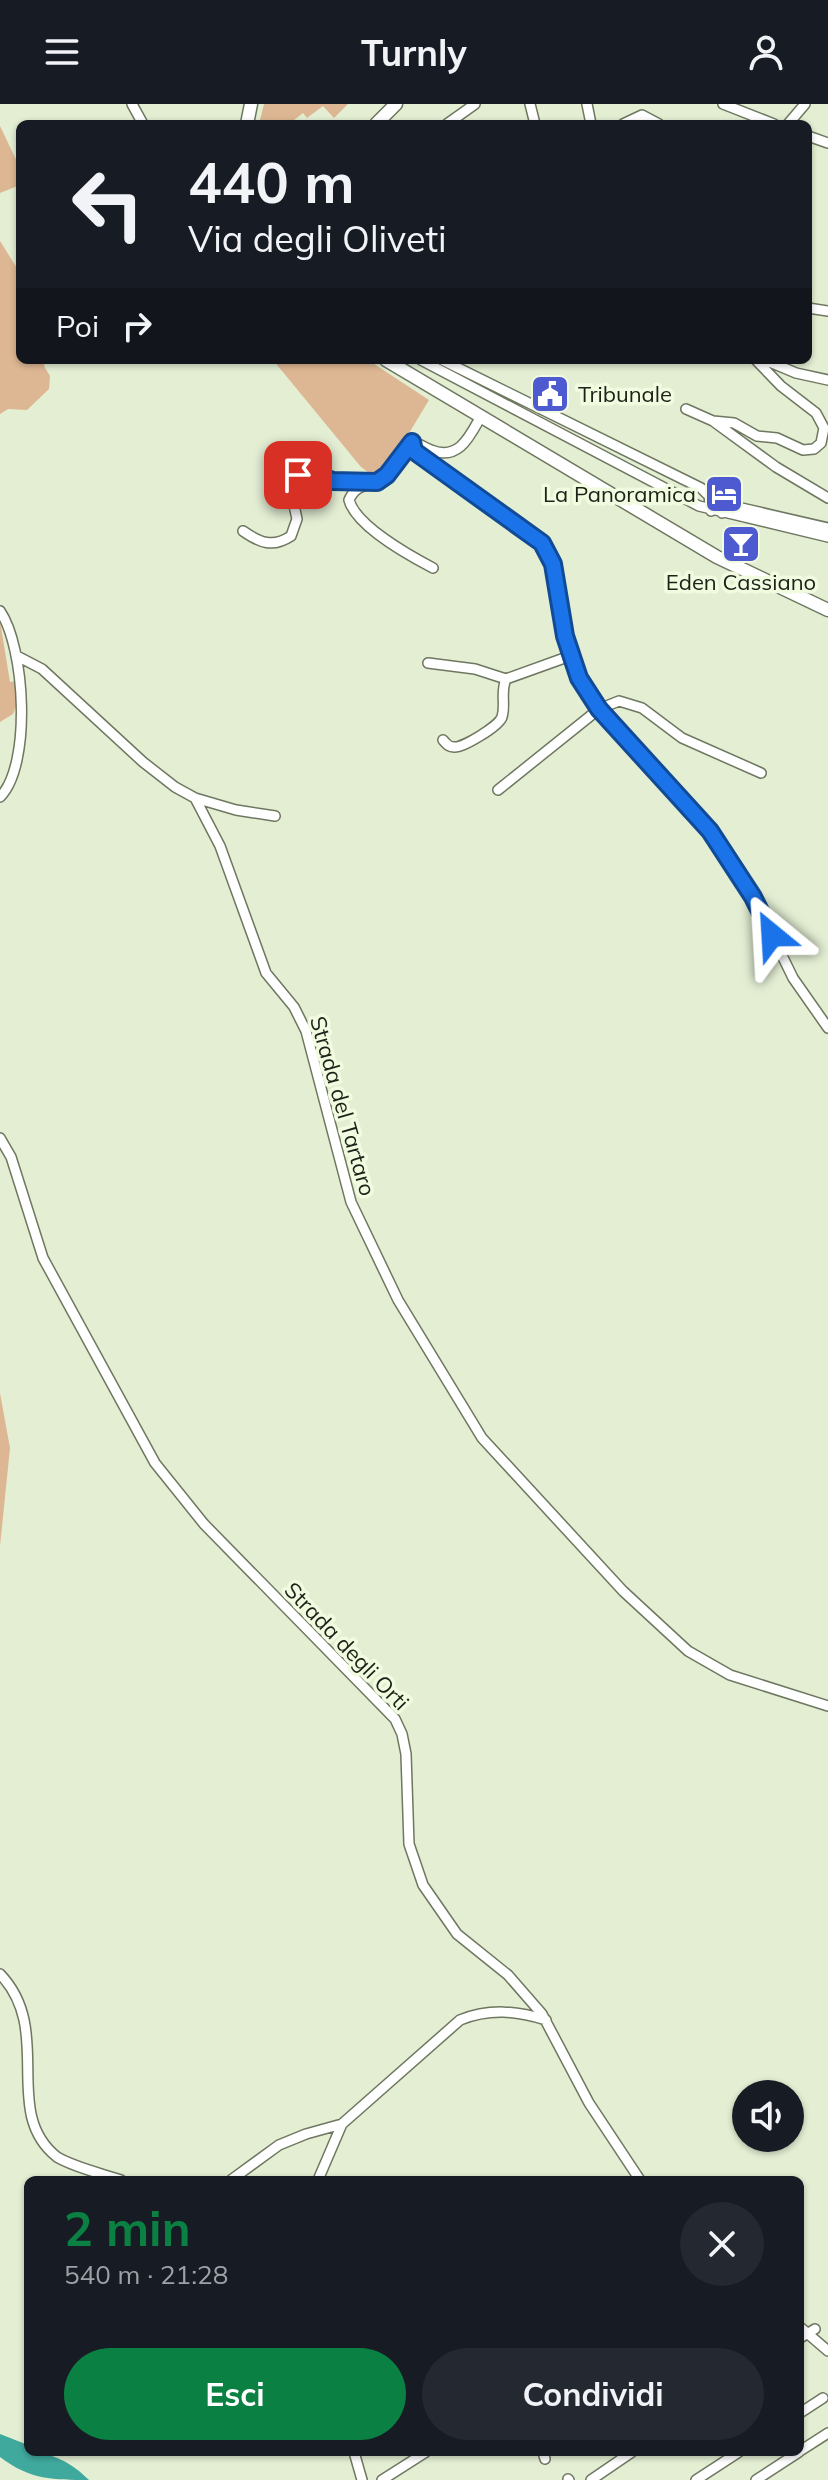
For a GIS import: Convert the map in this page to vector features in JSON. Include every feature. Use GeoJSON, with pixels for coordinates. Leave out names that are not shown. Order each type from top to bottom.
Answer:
{"type":"FeatureCollection","features":[{"type":"Feature","properties":{"kind":"main road"},"geometry":{"type":"LineString","coordinates":[[380,120],[396,104]]}},
{"type":"Feature","properties":{"kind":"main road"},"geometry":{"type":"LineString","coordinates":[[393,364],[717,557],[828,610]]}},
{"type":"Feature","properties":{"kind":"street"},"geometry":{"type":"LineString","coordinates":[[453,120],[475,104]]}},
{"type":"Feature","properties":{"kind":"street"},"geometry":{"type":"LineString","coordinates":[[723,104],[764,120]]}},
{"type":"Feature","properties":{"kind":"street"},"geometry":{"type":"LineString","coordinates":[[791,120],[805,104]]}},
{"type":"Feature","properties":{"kind":"street"},"geometry":{"type":"LineString","coordinates":[[631,120],[642,115],[651,120]]}},
{"type":"Feature","properties":{"kind":"street"},"geometry":{"type":"LineString","coordinates":[[432,364],[717,512],[828,537]]}},
{"type":"Feature","properties":{"kind":"street"},"geometry":{"type":"LineString","coordinates":[[450,364],[701,488],[717,512]]}},
{"type":"Feature","properties":{"kind":"street"},"geometry":{"type":"LineString","coordinates":[[713,421],[734,423],[759,436],[777,438],[803,450],[820,445],[824,426],[816,413],[781,386],[760,364]]}},
{"type":"Feature","properties":{"kind":"street"},"geometry":{"type":"LineString","coordinates":[[775,364],[796,373],[828,380]]}},
{"type":"Feature","properties":{"kind":"street"},"geometry":{"type":"LineString","coordinates":[[686,409],[713,421],[776,467],[828,498]]}},
{"type":"Feature","properties":{"kind":"street"},"geometry":{"type":"LineString","coordinates":[[412,442],[434,452],[455,451],[467,441],[482,419]]}},
{"type":"Feature","properties":{"kind":"street"},"geometry":{"type":"LineString","coordinates":[[243,531],[268,544],[282,541],[294,533],[297,519],[290,487],[301,472],[310,470],[332,481],[377,482],[385,477],[412,442]]}},
{"type":"Feature","properties":{"kind":"street"},"geometry":{"type":"LineString","coordinates":[[412,442],[414,451],[542,543],[553,564],[558,607],[579,678],[599,709],[686,802],[715,839],[758,906],[793,978],[828,1028]]}},
{"type":"Feature","properties":{"kind":"street"},"geometry":{"type":"LineString","coordinates":[[365,483],[349,497],[355,512],[403,552],[433,568]]}},
{"type":"Feature","properties":{"kind":"street"},"geometry":{"type":"LineString","coordinates":[[717,512],[737,507],[828,528]]}},
{"type":"Feature","properties":{"kind":"street"},"geometry":{"type":"LineString","coordinates":[[0,611],[8,623],[17,656],[23,706],[9,786],[0,797]]}},
{"type":"Feature","properties":{"kind":"street","name":"Strada del Tartaro"},"geometry":{"type":"LineString","coordinates":[[17,656],[42,669],[143,762],[195,798],[220,846],[266,973],[294,1007],[306,1031],[346,1187],[357,1214],[398,1300],[482,1438],[623,1591],[688,1651],[730,1675],[828,1706]]}},
{"type":"Feature","properties":{"kind":"street"},"geometry":{"type":"LineString","coordinates":[[428,663],[475,669],[506,679],[570,656]]}},
{"type":"Feature","properties":{"kind":"street"},"geometry":{"type":"LineString","coordinates":[[443,740],[449,746],[459,747],[498,723],[502,715],[502,692],[506,679]]}},
{"type":"Feature","properties":{"kind":"street"},"geometry":{"type":"LineString","coordinates":[[498,790],[599,709],[615,701],[635,705],[682,738],[761,773]]}},
{"type":"Feature","properties":{"kind":"street"},"geometry":{"type":"LineString","coordinates":[[195,798],[236,810],[275,816]]}},
{"type":"Feature","properties":{"kind":"street","name":"Strada degli Orti"},"geometry":{"type":"LineString","coordinates":[[0,1138],[11,1157],[43,1258],[155,1463],[204,1524],[395,1719],[406,1754],[409,1844],[423,1885],[460,1938],[512,1979],[546,2020],[591,2105],[637,2176]]}},
{"type":"Feature","properties":{"kind":"street"},"geometry":{"type":"LineString","coordinates":[[0,1974],[15,1992],[22,2013],[24,2039],[20,2100],[30,2132],[45,2149],[66,2162],[109,2176]]}},
{"type":"Feature","properties":{"kind":"street"},"geometry":{"type":"LineString","coordinates":[[237,2176],[284,2143],[342,2124],[460,2020],[476,2014],[503,2011],[546,2020]]}},
{"type":"Feature","properties":{"kind":"street"},"geometry":{"type":"LineString","coordinates":[[320,2176],[342,2124]]}},
{"type":"Feature","properties":{"kind":"street"},"geometry":{"type":"LineString","coordinates":[[805,2332],[828,2351]]}},
{"type":"Feature","properties":{"kind":"street"},"geometry":{"type":"LineString","coordinates":[[804,2410],[823,2398]]}},
{"type":"Feature","properties":{"kind":"street"},"geometry":{"type":"LineString","coordinates":[[804,2449],[828,2433]]}},
{"type":"Feature","properties":{"kind":"street"},"geometry":{"type":"LineString","coordinates":[[355,2456],[362,2480]]}},
{"type":"Feature","properties":{"kind":"street"},"geometry":{"type":"LineString","coordinates":[[382,2480],[420,2456]]}},
{"type":"Feature","properties":{"kind":"street"},"geometry":{"type":"LineString","coordinates":[[591,2480],[626,2456]]}},
{"type":"Feature","properties":{"kind":"street"},"geometry":{"type":"LineString","coordinates":[[696,2480],[733,2456]]}},
{"type":"Feature","properties":{"kind":"street"},"geometry":{"type":"LineString","coordinates":[[756,2480],[793,2456]]}},
{"type":"Feature","properties":{"kind":"shaded area"},"geometry":{"type":"Polygon","coordinates":[[[264,104],[348,104],[334,118],[323,106],[307,118],[303,113],[294,120],[260,120],[264,104]]]}},
{"type":"Feature","properties":{"kind":"shaded area"},"geometry":{"type":"Polygon","coordinates":[[[0,126],[16,160],[16,187],[0,193],[0,126]]]}},
{"type":"Feature","properties":{"kind":"shaded area"},"geometry":{"type":"Polygon","coordinates":[[[0,241],[16,267],[16,364],[45,364],[50,376],[49,389],[27,410],[8,409],[0,414],[0,241]]]}},
{"type":"Feature","properties":{"kind":"shaded area"},"geometry":{"type":"Polygon","coordinates":[[[276,364],[374,364],[429,400],[385,473],[373,476],[361,467],[276,364]]]}},
{"type":"Feature","properties":{"kind":"shaded area"},"geometry":{"type":"Polygon","coordinates":[[[0,621],[10,682],[15,681],[17,704],[13,714],[0,722],[0,621]]]}},
{"type":"Feature","properties":{"kind":"shaded area"},"geometry":{"type":"Polygon","coordinates":[[[0,1393],[10,1448],[0,1546],[0,1393]]]}},
{"type":"Feature","properties":{"kind":"water"},"geometry":{"type":"Polygon","coordinates":[[[0,2434],[24,2443],[24,2456],[50,2456],[76,2468],[89,2480],[53,2479],[32,2474],[0,2457],[0,2434]]]}},
{"type":"Feature","properties":{"kind":"place","name":"Tribunale"},"geometry":{"type":"Point","coordinates":[550,394]}},
{"type":"Feature","properties":{"kind":"place","name":"La Panoramica"},"geometry":{"type":"Point","coordinates":[724,494]}},
{"type":"Feature","properties":{"kind":"place","name":"Eden Cassiano"},"geometry":{"type":"Point","coordinates":[741,544]}},
{"type":"Feature","properties":{"kind":"route"},"geometry":{"type":"LineString","coordinates":[[298,475],[307,470],[332,481],[377,482],[387,475],[412,442],[414,451],[542,543],[553,564],[565,636],[574,666],[586,690],[599,709],[710,831],[753,897],[772,935]]}}]}
